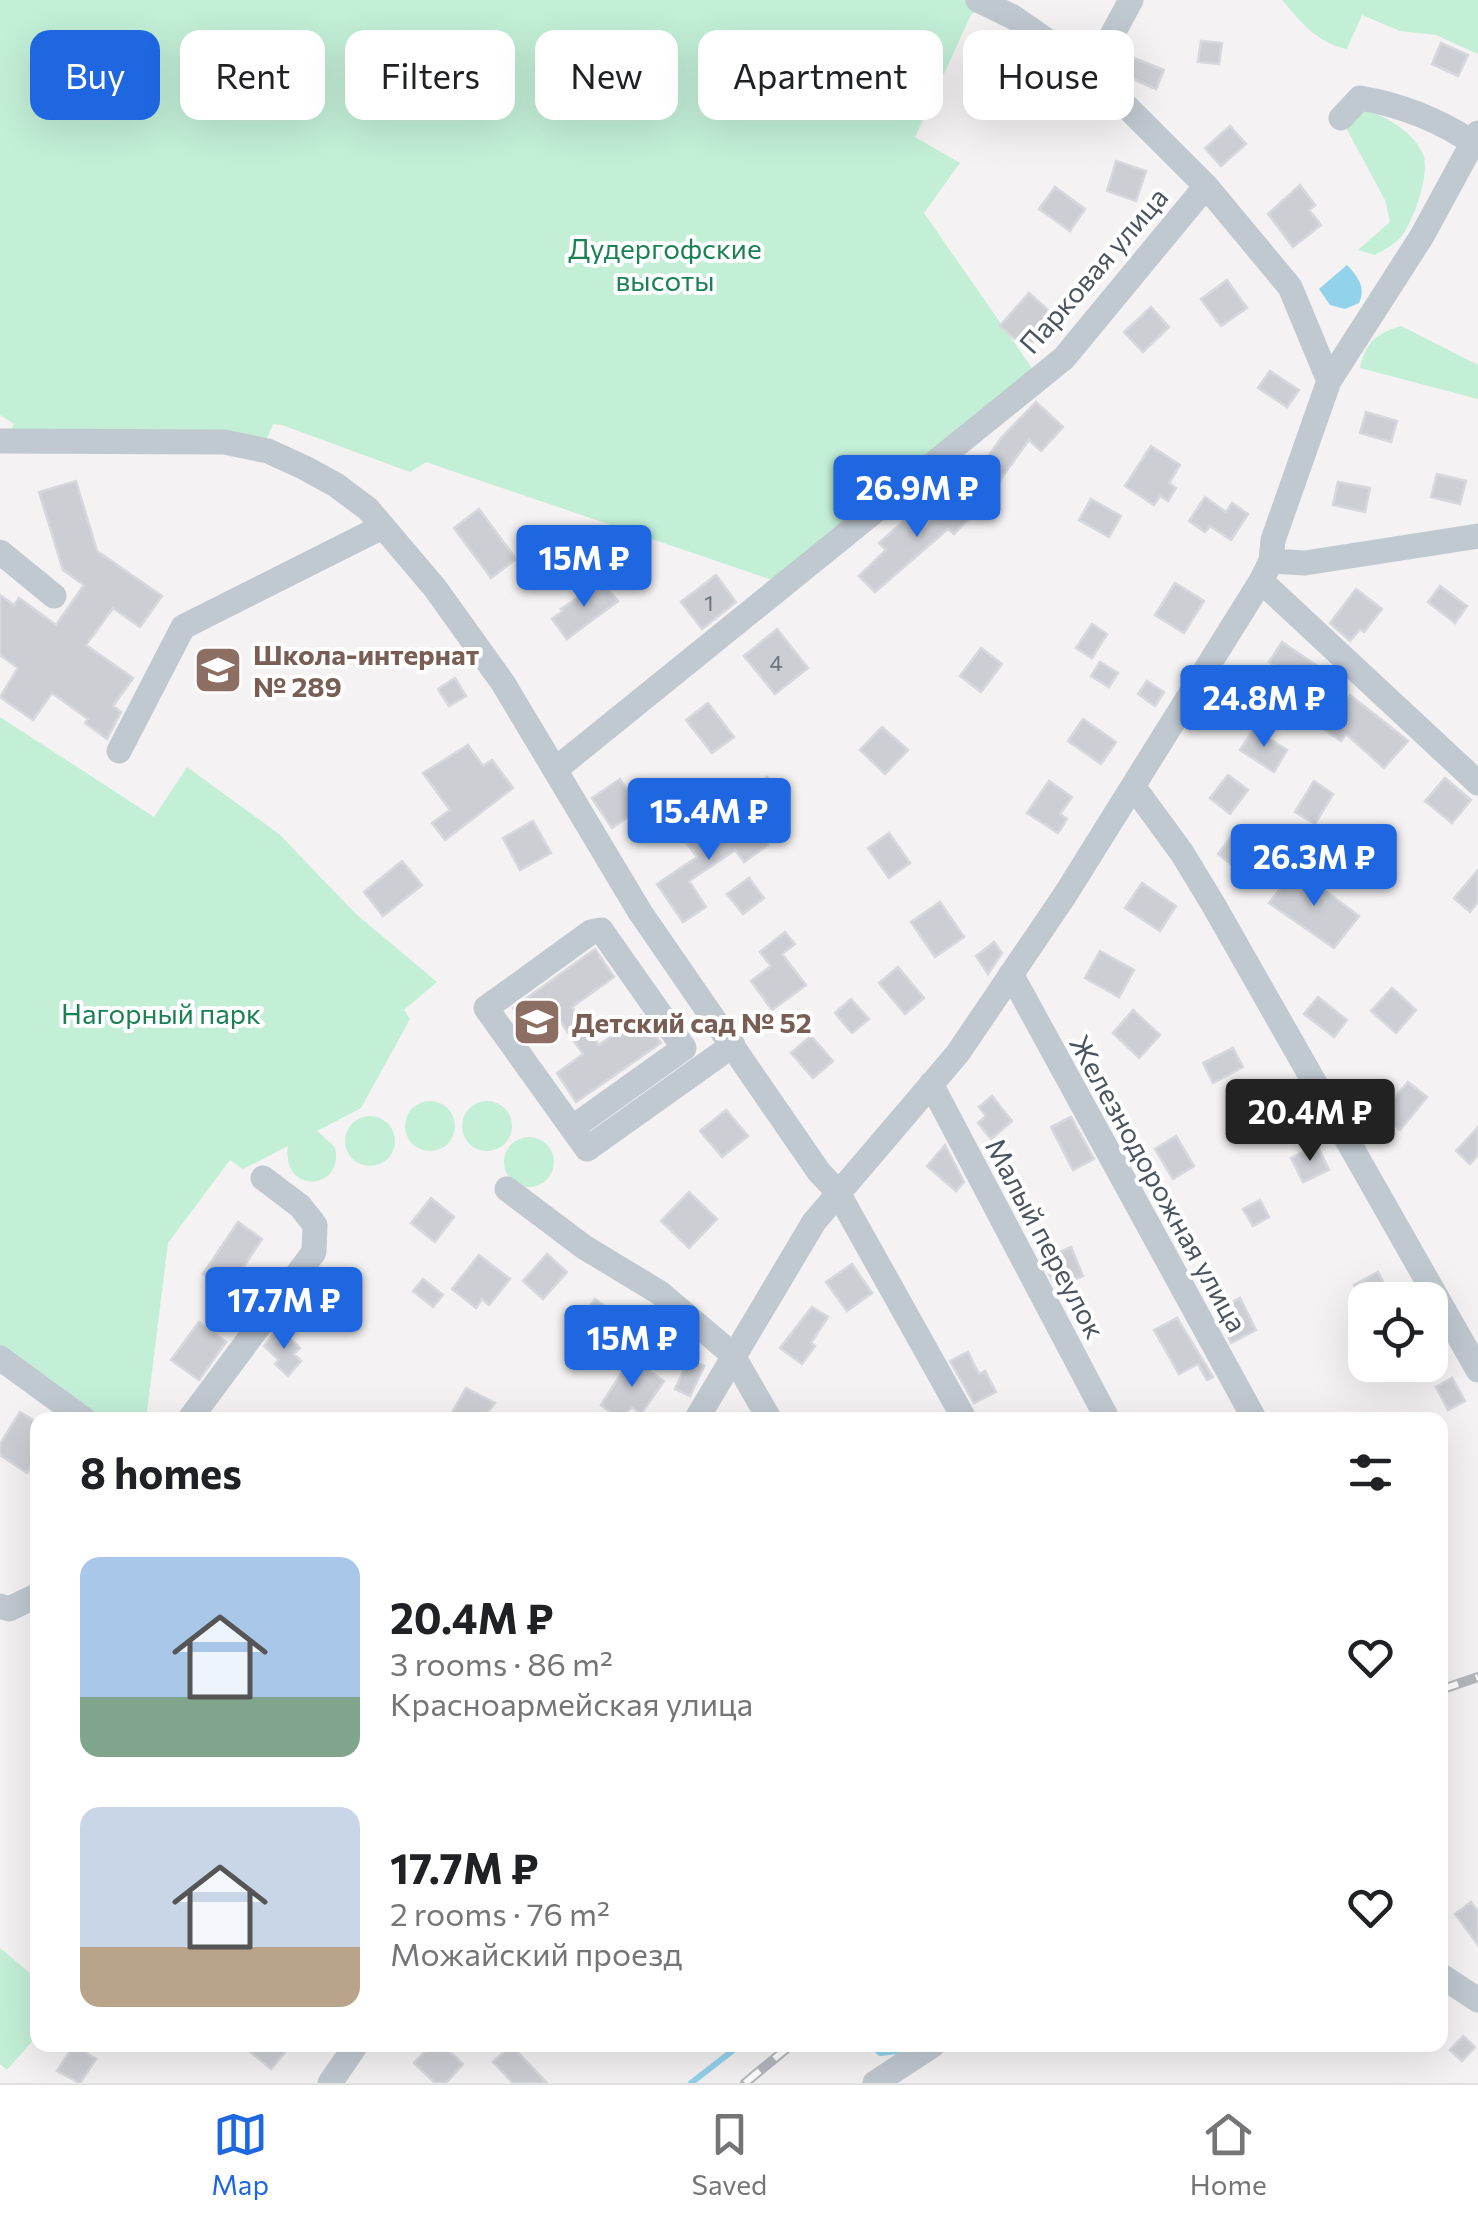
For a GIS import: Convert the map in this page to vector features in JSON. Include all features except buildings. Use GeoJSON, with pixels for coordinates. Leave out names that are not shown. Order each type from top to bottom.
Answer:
{"type":"FeatureCollection","features":[{"type":"Feature","properties":{"kind":"street"},"geometry":{"type":"LineString","coordinates":[[978,0],[1031,30]]}},
{"type":"Feature","properties":{"kind":"street"},"geometry":{"type":"LineString","coordinates":[[1115,30],[1131,0]]}},
{"type":"Feature","properties":{"kind":"street"},"geometry":{"type":"LineString","coordinates":[[700,1412],[814,1222],[958,1053],[1133,786],[1266,571],[1273,540],[1329,380],[1422,236],[1477,141],[1410,111],[1360,98],[1341,118]]}},
{"type":"Feature","properties":{"kind":"street"},"geometry":{"type":"LineString","coordinates":[[1134,114],[1206,186],[1290,287],[1329,380]]}},
{"type":"Feature","properties":{"kind":"street","name":"Парковая улица"},"geometry":{"type":"LineString","coordinates":[[556,769],[1064,358],[1206,186]]}},
{"type":"Feature","properties":{"kind":"street"},"geometry":{"type":"LineString","coordinates":[[0,441],[224,442],[268,451],[336,485],[368,509],[436,588],[503,682],[640,912],[819,1172],[838,1191],[961,1412]]}},
{"type":"Feature","properties":{"kind":"street"},"geometry":{"type":"LineString","coordinates":[[118,750],[183,627],[382,527]]}},
{"type":"Feature","properties":{"kind":"street"},"geometry":{"type":"LineString","coordinates":[[1266,571],[1478,536]]}},
{"type":"Feature","properties":{"kind":"street"},"geometry":{"type":"LineString","coordinates":[[0,552],[54,596]]}},
{"type":"Feature","properties":{"kind":"street"},"geometry":{"type":"LineString","coordinates":[[1266,571],[1478,782]]}},
{"type":"Feature","properties":{"kind":"street"},"geometry":{"type":"LineString","coordinates":[[1133,786],[1213,904],[1478,1370]]}},
{"type":"Feature","properties":{"kind":"street"},"geometry":{"type":"LineString","coordinates":[[572,1128],[684,1048],[602,930],[592,932],[486,1008],[572,1128],[587,1148],[733,1044]]}},
{"type":"Feature","properties":{"kind":"street","name":"Железнодорожная улица"},"geometry":{"type":"LineString","coordinates":[[1011,974],[1247,1412]]}},
{"type":"Feature","properties":{"kind":"street","name":"Малый переулок"},"geometry":{"type":"LineString","coordinates":[[931,1084],[1104,1412]]}},
{"type":"Feature","properties":{"kind":"street"},"geometry":{"type":"LineString","coordinates":[[196,1412],[314,1252],[316,1225],[300,1206],[264,1178]]}},
{"type":"Feature","properties":{"kind":"street"},"geometry":{"type":"LineString","coordinates":[[507,1189],[584,1247],[660,1292],[732,1354],[765,1412]]}},
{"type":"Feature","properties":{"kind":"street"},"geometry":{"type":"LineString","coordinates":[[0,1358],[74,1412]]}},
{"type":"Feature","properties":{"kind":"street"},"geometry":{"type":"LineString","coordinates":[[0,1606],[9,1609],[30,1599]]}},
{"type":"Feature","properties":{"kind":"street"},"geometry":{"type":"LineString","coordinates":[[1448,1981],[1478,2000]]}},
{"type":"Feature","properties":{"kind":"street"},"geometry":{"type":"LineString","coordinates":[[330,2083],[351,2052]]}},
{"type":"Feature","properties":{"kind":"street"},"geometry":{"type":"LineString","coordinates":[[875,2083],[922,2052]]}},
{"type":"Feature","properties":{"kind":"green space","name":"Дудергофские высоты"},"geometry":{"type":"Polygon","coordinates":[[[0,0],[989,0],[971,15],[943,76],[943,30],[698,30],[698,120],[923,120],[915,137],[960,163],[924,213],[1034,371],[778,582],[426,462],[410,472],[282,425],[273,424],[265,443],[6,440],[14,424],[0,415],[0,0]]]}},
{"type":"Feature","properties":{"kind":"green space"},"geometry":{"type":"Polygon","coordinates":[[[1282,0],[1478,0],[1478,54],[1436,35],[1400,31],[1362,15],[1347,49],[1336,46],[1310,30],[1282,0]]]}},
{"type":"Feature","properties":{"kind":"green space"},"geometry":{"type":"Polygon","coordinates":[[[1360,109],[1405,131],[1419,146],[1425,162],[1420,197],[1406,230],[1375,255],[1358,250],[1390,222],[1385,200],[1344,124],[1360,109]]]}},
{"type":"Feature","properties":{"kind":"green space"},"geometry":{"type":"Polygon","coordinates":[[[1401,326],[1478,365],[1478,399],[1360,368],[1373,340],[1401,326]]]}},
{"type":"Feature","properties":{"kind":"green space","name":"Нагорный парк"},"geometry":{"type":"Polygon","coordinates":[[[0,717],[154,817],[187,767],[279,834],[356,914],[437,982],[404,1010],[410,1019],[361,1108],[317,1131],[335,1147],[336,1162],[331,1172],[323,1179],[302,1179],[288,1162],[288,1146],[243,1169],[230,1160],[168,1243],[147,1412],[85,1412],[0,1367],[0,717]]]}},
{"type":"Feature","properties":{"kind":"green space"},"geometry":{"type":"Polygon","coordinates":[[[430,1101],[448,1108],[455,1126],[448,1144],[430,1151],[412,1144],[405,1126],[412,1108],[430,1101]]]}},
{"type":"Feature","properties":{"kind":"green space"},"geometry":{"type":"Polygon","coordinates":[[[487,1101],[505,1108],[512,1126],[505,1144],[487,1151],[469,1144],[462,1126],[469,1108],[487,1101]]]}},
{"type":"Feature","properties":{"kind":"green space"},"geometry":{"type":"Polygon","coordinates":[[[370,1116],[388,1123],[395,1141],[388,1159],[370,1166],[352,1159],[345,1141],[352,1123],[370,1116]]]}},
{"type":"Feature","properties":{"kind":"green space"},"geometry":{"type":"Polygon","coordinates":[[[529,1137],[547,1144],[554,1162],[547,1180],[529,1187],[511,1180],[504,1162],[511,1144],[529,1137]]]}},
{"type":"Feature","properties":{"kind":"green space"},"geometry":{"type":"Polygon","coordinates":[[[0,1948],[30,1973],[30,2044],[7,2070],[0,2064],[0,1948]]]}},
{"type":"Feature","properties":{"kind":"water"},"geometry":{"type":"Polygon","coordinates":[[[1347,265],[1362,292],[1359,303],[1345,309],[1330,305],[1319,289],[1347,265]]]}},
{"type":"Feature","properties":{"kind":"waterway"},"geometry":{"type":"LineString","coordinates":[[691,2083],[731,2052]]}},
{"type":"Feature","properties":{"kind":"waterway"},"geometry":{"type":"LineString","coordinates":[[879,2052],[889,2052]]}},
{"type":"Feature","properties":{"kind":"railway"},"geometry":{"type":"LineString","coordinates":[[1448,1687],[1478,1677]]}},
{"type":"Feature","properties":{"kind":"railway"},"geometry":{"type":"LineString","coordinates":[[745,2083],[783,2052]]}},
{"type":"Feature","properties":{"kind":"place","name":"Школа-интернат № 289"},"geometry":{"type":"Point","coordinates":[218,670]}},
{"type":"Feature","properties":{"kind":"place","name":"Детский сад № 52"},"geometry":{"type":"Point","coordinates":[537,1022]}}]}
